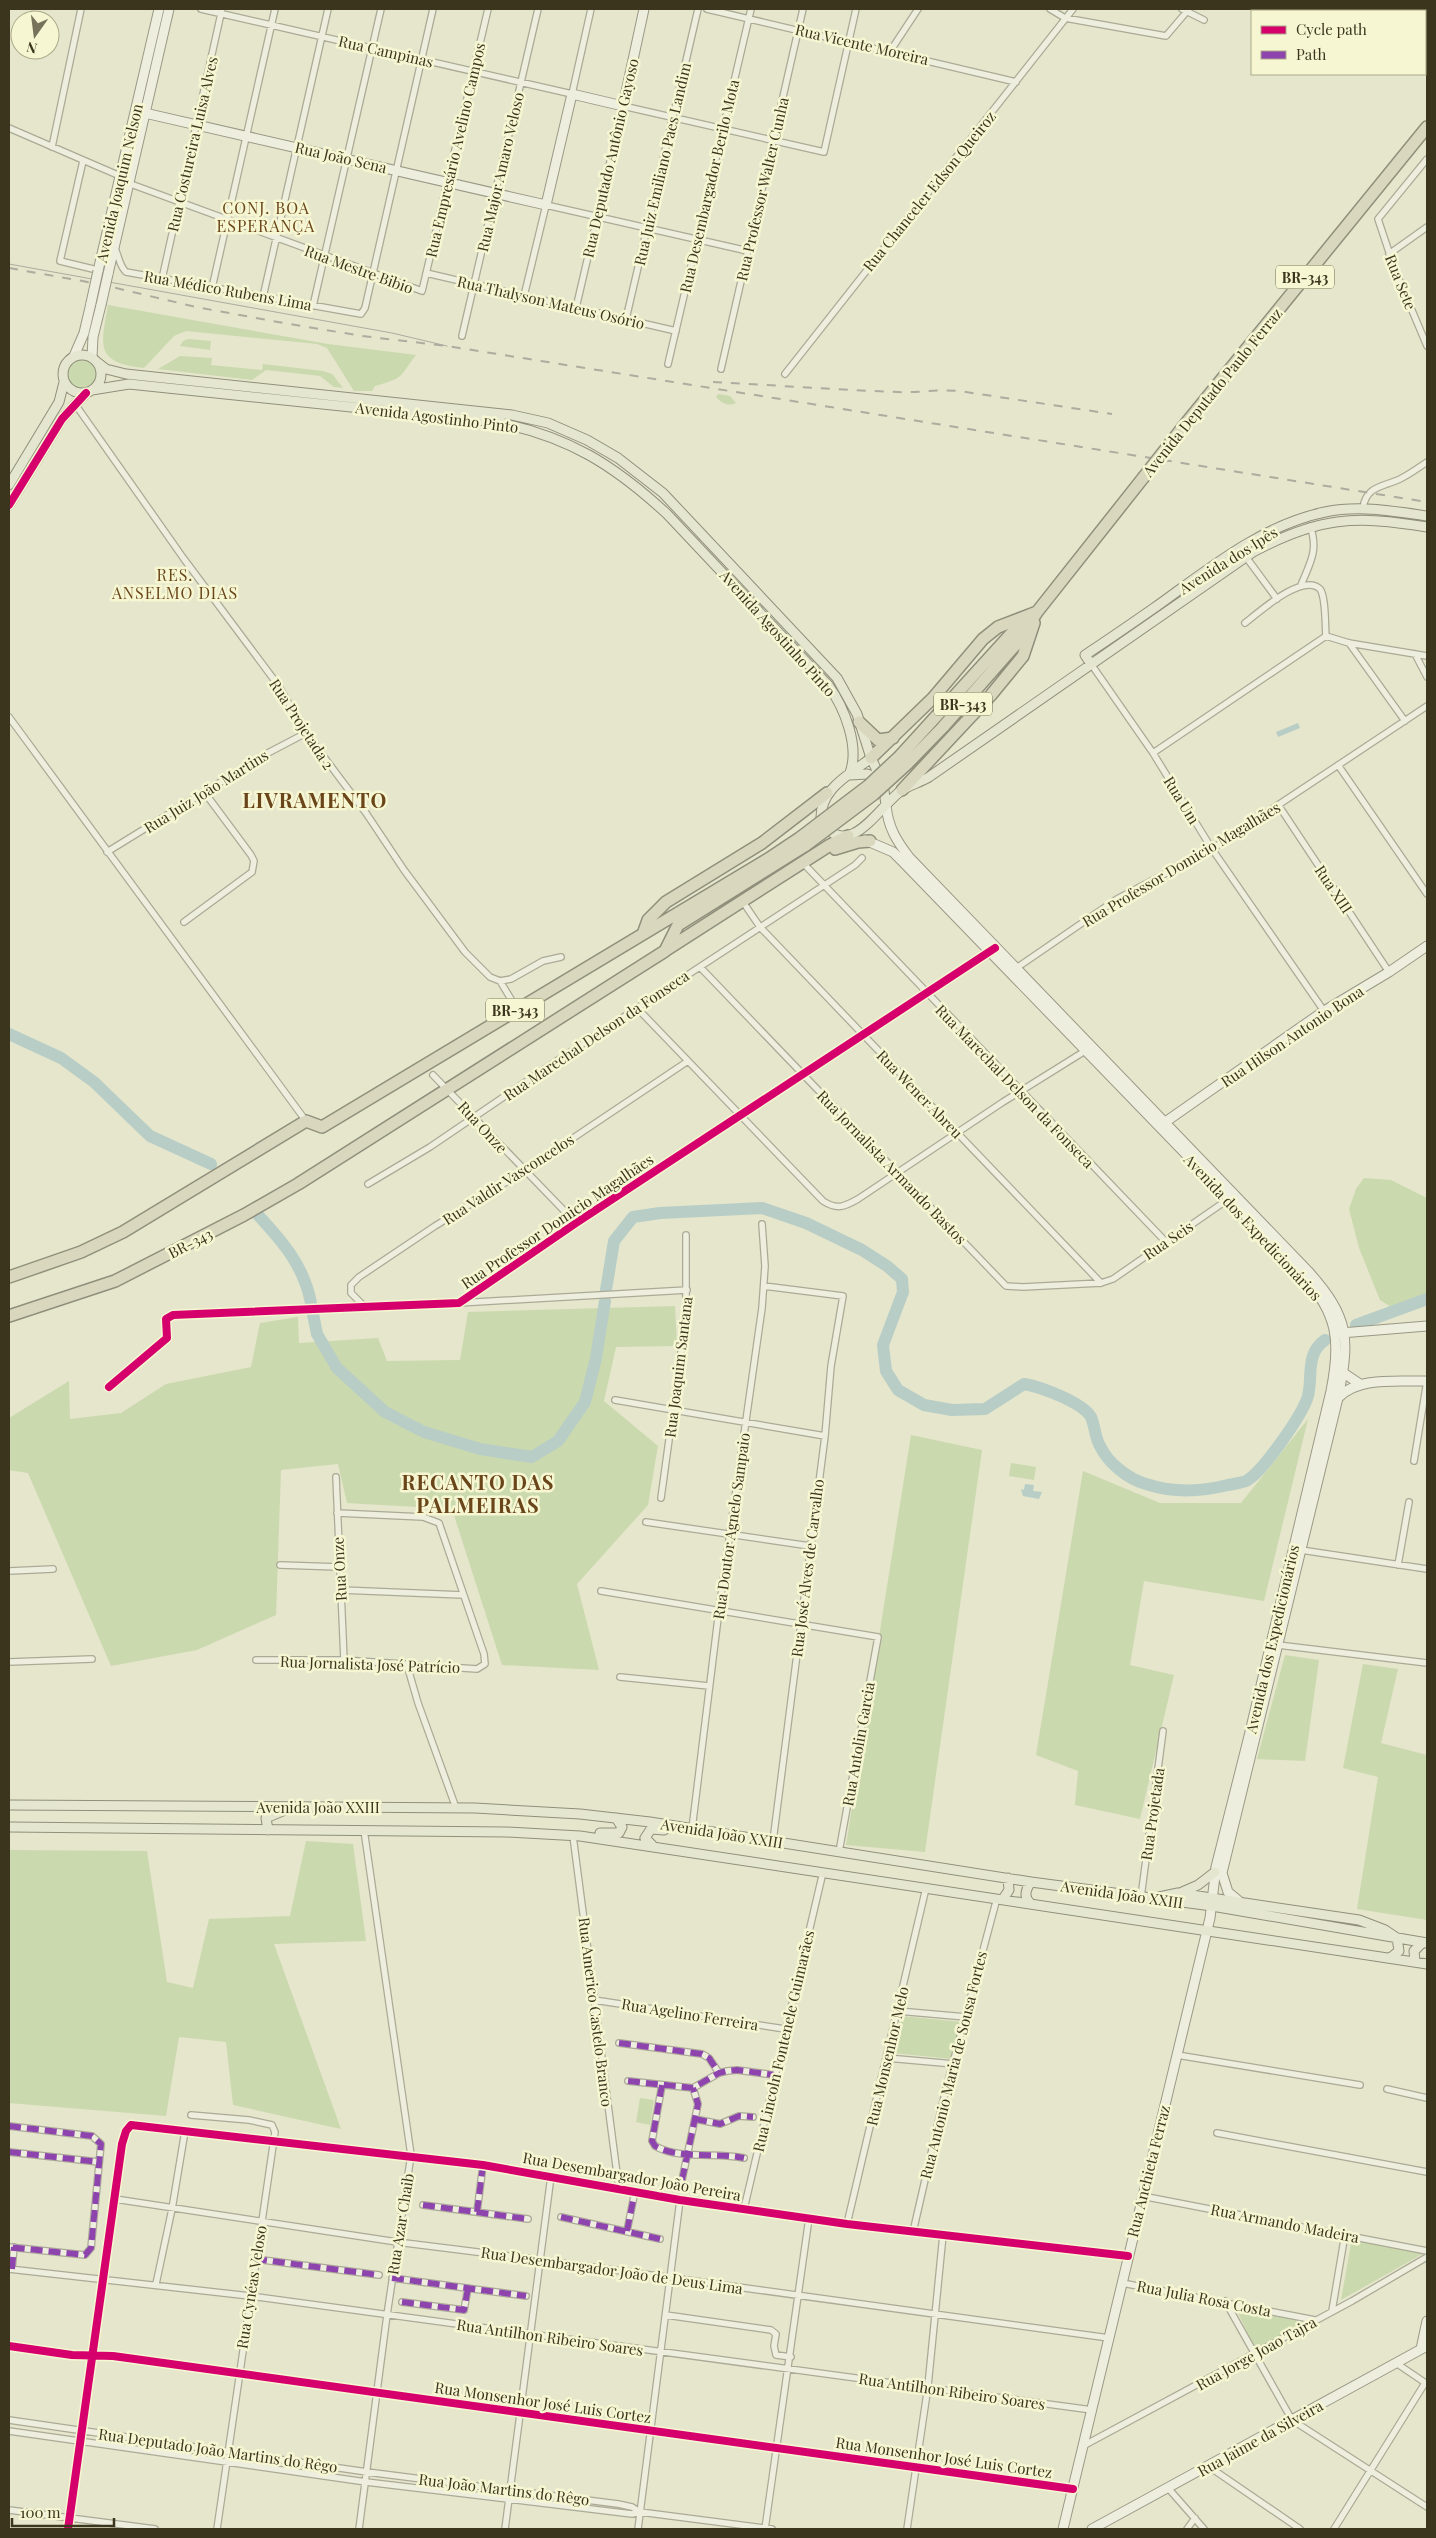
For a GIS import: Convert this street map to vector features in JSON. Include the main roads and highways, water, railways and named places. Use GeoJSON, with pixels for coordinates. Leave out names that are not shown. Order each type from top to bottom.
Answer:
{"type":"FeatureCollection","features":[{"type":"Feature","properties":{"kind":"highway","name":"Avenida Deputado Paulo Ferraz"},"geometry":{"type":"LineString","coordinates":[[712,898],[804,841],[874,794],[903,760],[943,727],[1018,642],[1037,612],[1183,427],[1427,127]]}},
{"type":"Feature","properties":{"kind":"highway"},"geometry":{"type":"LineString","coordinates":[[871,758],[933,698],[983,639],[998,627],[1037,612]]}},
{"type":"Feature","properties":{"kind":"highway"},"geometry":{"type":"LineString","coordinates":[[902,790],[991,695],[1024,656],[1037,612]]}},
{"type":"Feature","properties":{"kind":"highway"},"geometry":{"type":"LineString","coordinates":[[859,722],[878,740],[884,741],[894,737]]}},
{"type":"Feature","properties":{"kind":"highway"},"geometry":{"type":"LineString","coordinates":[[642,934],[648,920],[666,902],[762,843],[827,793]]}},
{"type":"Feature","properties":{"kind":"highway"},"geometry":{"type":"LineString","coordinates":[[664,951],[830,845],[848,836]]}},
{"type":"Feature","properties":{"kind":"highway"},"geometry":{"type":"LineString","coordinates":[[804,862],[846,845],[870,841]]}},
{"type":"Feature","properties":{"kind":"highway","name":"BR-343"},"geometry":{"type":"LineString","coordinates":[[9,1277],[81,1252],[123,1232],[210,1181],[306,1121],[322,1127],[642,934],[712,898]]}},
{"type":"Feature","properties":{"kind":"highway","name":"BR-343"},"geometry":{"type":"LineString","coordinates":[[9,1316],[115,1280],[244,1215],[298,1184],[446,1088],[664,951],[678,925],[712,898]]}},
{"type":"Feature","properties":{"kind":"main road","name":"Avenida Joaquim Nelson"},"geometry":{"type":"LineString","coordinates":[[95,360],[94,337],[128,183],[159,9]]}},
{"type":"Feature","properties":{"kind":"main road","name":"Avenida Joaquim Nelson"},"geometry":{"type":"LineString","coordinates":[[74,356],[84,333],[96,270],[120,176],[141,112],[169,9]]}},
{"type":"Feature","properties":{"kind":"main road","name":"Rua Deputado Antônio Gayoso"},"geometry":{"type":"LineString","coordinates":[[546,205],[572,94],[623,106],[644,9]]}},
{"type":"Feature","properties":{"kind":"main road","name":"Rua João Sena"},"geometry":{"type":"LineString","coordinates":[[141,112],[546,205]]}},
{"type":"Feature","properties":{"kind":"main road"},"geometry":{"type":"LineString","coordinates":[[9,485],[58,402],[64,382],[63,370],[69,360],[80,354],[95,360],[100,368],[100,381],[74,404],[62,419],[9,505]]}},
{"type":"Feature","properties":{"kind":"main road","name":"Avenida Agostinho Pinto"},"geometry":{"type":"LineString","coordinates":[[95,360],[106,369],[132,375],[512,415],[548,423],[587,440],[618,458],[663,493],[830,669],[848,696],[880,778]]}},
{"type":"Feature","properties":{"kind":"main road"},"geometry":{"type":"LineString","coordinates":[[64,382],[73,391],[89,392]]}},
{"type":"Feature","properties":{"kind":"main road","name":"Avenida Agostinho Pinto"},"geometry":{"type":"LineString","coordinates":[[89,392],[129,384],[496,422],[548,434],[586,451],[611,466],[642,490],[667,514],[828,685],[838,701],[848,729],[854,760],[849,775]]}},
{"type":"Feature","properties":{"kind":"main road","name":"Avenida dos Ipês"},"geometry":{"type":"LineString","coordinates":[[1091,664],[1085,655],[1250,543],[1288,523],[1311,515],[1363,508],[1427,516]]}},
{"type":"Feature","properties":{"kind":"main road","name":"Avenida dos Ipês"},"geometry":{"type":"LineString","coordinates":[[886,805],[902,790],[930,777],[1246,557],[1286,534],[1310,526],[1347,520],[1427,527]]}},
{"type":"Feature","properties":{"kind":"main road"},"geometry":{"type":"LineString","coordinates":[[871,758],[827,793],[820,812],[821,821],[835,834],[870,841],[906,859]]}},
{"type":"Feature","properties":{"kind":"main road"},"geometry":{"type":"LineString","coordinates":[[849,775],[867,774],[880,778],[886,796],[886,805],[893,837],[906,859]]}},
{"type":"Feature","properties":{"kind":"main road"},"geometry":{"type":"LineString","coordinates":[[848,836],[868,824],[886,805]]}},
{"type":"Feature","properties":{"kind":"main road","name":"Avenida dos Expedicionários"},"geometry":{"type":"LineString","coordinates":[[906,859],[1231,1197],[1314,1288],[1341,1333],[1343,1374],[1338,1398],[1278,1645],[1218,1872]]}},
{"type":"Feature","properties":{"kind":"main road","name":"Rua Hilson Antonio Bona"},"geometry":{"type":"LineString","coordinates":[[1161,1125],[1324,1011],[1389,972],[1427,946]]}},
{"type":"Feature","properties":{"kind":"main road","name":"Avenida dos Expedicionários"},"geometry":{"type":"LineString","coordinates":[[1012,971],[1085,1051],[1161,1125]]}},
{"type":"Feature","properties":{"kind":"main road"},"geometry":{"type":"LineString","coordinates":[[1341,1333],[1427,1326]]}},
{"type":"Feature","properties":{"kind":"main road","name":"Avenida dos Expedicionários"},"geometry":{"type":"LineString","coordinates":[[1208,1930],[1218,1872],[1336,1366],[1341,1333]]}},
{"type":"Feature","properties":{"kind":"main road"},"geometry":{"type":"LineString","coordinates":[[1336,1366],[1343,1374],[1360,1384]]}},
{"type":"Feature","properties":{"kind":"main road"},"geometry":{"type":"LineString","coordinates":[[1338,1398],[1344,1392],[1360,1384],[1427,1381]]}},
{"type":"Feature","properties":{"kind":"main road","name":"Avenida João XXIII"},"geometry":{"type":"LineString","coordinates":[[9,1804],[456,1808],[526,1810],[616,1818],[692,1828],[1031,1882],[1141,1897],[1213,1902],[1424,1943]]}},
{"type":"Feature","properties":{"kind":"main road"},"geometry":{"type":"LineString","coordinates":[[268,1830],[265,1821],[268,1816],[292,1808]]}},
{"type":"Feature","properties":{"kind":"main road"},"geometry":{"type":"LineString","coordinates":[[577,1836],[619,1833],[622,1827],[616,1818]]}},
{"type":"Feature","properties":{"kind":"main road","name":"Avenida João XXIII"},"geometry":{"type":"LineString","coordinates":[[9,1827],[364,1830],[577,1836],[652,1845],[1427,1964]]}},
{"type":"Feature","properties":{"kind":"main road"},"geometry":{"type":"LineString","coordinates":[[652,1845],[645,1838],[651,1829],[677,1831],[692,1828]]}},
{"type":"Feature","properties":{"kind":"main road"},"geometry":{"type":"LineString","coordinates":[[1152,1898],[1178,1893],[1198,1886],[1218,1872],[1228,1892],[1240,1902]]}},
{"type":"Feature","properties":{"kind":"main road"},"geometry":{"type":"LineString","coordinates":[[1000,1899],[1009,1890],[1008,1878]]}},
{"type":"Feature","properties":{"kind":"main road"},"geometry":{"type":"LineString","coordinates":[[1030,1903],[1026,1898],[1026,1892],[1031,1882]]}},
{"type":"Feature","properties":{"kind":"main road"},"geometry":{"type":"LineString","coordinates":[[1178,1893],[1213,1902],[1240,1902],[1359,1920],[1385,1930],[1397,1938],[1399,1951],[1390,1958]]}},
{"type":"Feature","properties":{"kind":"main road","name":"Rua Anchieta Ferraz"},"geometry":{"type":"LineString","coordinates":[[1064,2529],[1142,2196],[1208,1930]]}},
{"type":"Feature","properties":{"kind":"main road"},"geometry":{"type":"LineString","coordinates":[[1414,1961],[1414,1951],[1424,1943]]}},
{"type":"Feature","properties":{"kind":"main road"},"geometry":{"type":"LineString","coordinates":[[1424,2348],[1427,2321]]}},
{"type":"Feature","properties":{"kind":"main road","name":"Rua Jaime da Silveira"},"geometry":{"type":"LineString","coordinates":[[1092,2529],[1102,2526],[1424,2348]]}},
{"type":"Feature","properties":{"kind":"water"},"geometry":{"type":"Polygon","coordinates":[[[1298,723],[1300,728],[1278,737],[1276,732],[1298,723]]]}},
{"type":"Feature","properties":{"kind":"water"},"geometry":{"type":"Polygon","coordinates":[[[1025,1484],[1034,1485],[1033,1491],[1042,1492],[1039,1499],[1023,1496],[1021,1489],[1024,1490],[1025,1484]]]}},
{"type":"Feature","properties":{"kind":"waterway"},"geometry":{"type":"LineString","coordinates":[[9,1034],[61,1058],[94,1082],[150,1136],[211,1164]]}},
{"type":"Feature","properties":{"kind":"waterway"},"geometry":{"type":"LineString","coordinates":[[606,1290],[614,1241],[633,1217],[660,1213],[762,1208],[806,1223],[862,1250],[887,1266],[902,1279],[903,1292],[883,1345],[886,1371],[898,1390],[924,1405],[952,1410],[985,1409],[1024,1384],[1040,1388],[1070,1401],[1086,1411],[1091,1417],[1098,1443],[1119,1470],[1139,1482],[1177,1490],[1197,1490],[1244,1482],[1262,1467],[1281,1442],[1305,1404],[1308,1396],[1312,1359],[1319,1346],[1325,1340]]}},
{"type":"Feature","properties":{"kind":"waterway"},"geometry":{"type":"LineString","coordinates":[[258,1215],[284,1245],[298,1266],[311,1303]]}},
{"type":"Feature","properties":{"kind":"waterway"},"geometry":{"type":"LineString","coordinates":[[1356,1325],[1427,1299]]}},
{"type":"Feature","properties":{"kind":"waterway"},"geometry":{"type":"LineString","coordinates":[[313,1314],[317,1334],[337,1368],[385,1412],[424,1432],[480,1449],[532,1457],[558,1441],[585,1402],[596,1358],[605,1301]]}},
{"type":"Feature","properties":{"kind":"tram line"},"geometry":{"type":"LineString","coordinates":[[9,264],[392,333],[447,346]]}},
{"type":"Feature","properties":{"kind":"railway"},"geometry":{"type":"LineString","coordinates":[[9,268],[99,284],[196,307],[362,336],[447,346],[1427,502]]}},
{"type":"Feature","properties":{"kind":"railway"},"geometry":{"type":"LineString","coordinates":[[713,382],[898,392],[959,391],[1112,414]]}},
{"type":"Feature","properties":{"kind":"district","name":"CONJ. BOA ESPERANÇA"},"geometry":{"type":"Point","coordinates":[266,216]}},
{"type":"Feature","properties":{"kind":"district","name":"RES. ANSELMO DIAS"},"geometry":{"type":"Point","coordinates":[175,583]}},
{"type":"Feature","properties":{"kind":"district","name":"LIVRAMENTO"},"geometry":{"type":"Point","coordinates":[315,799]}},
{"type":"Feature","properties":{"kind":"district","name":"RECANTO DAS PALMEIRAS"},"geometry":{"type":"Point","coordinates":[478,1492]}}]}
